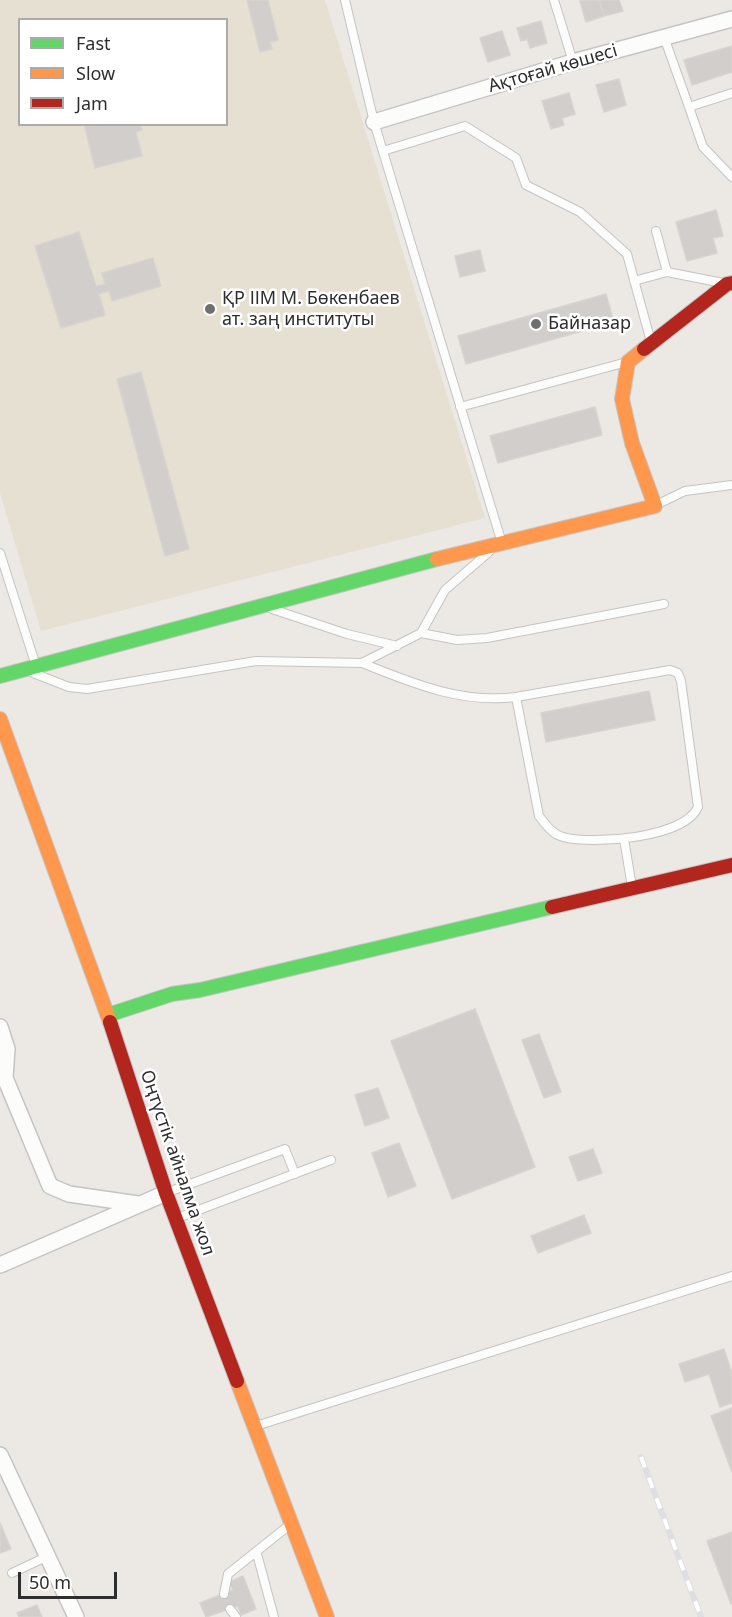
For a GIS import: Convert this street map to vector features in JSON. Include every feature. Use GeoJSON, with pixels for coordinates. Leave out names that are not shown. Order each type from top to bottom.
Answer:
{"type":"FeatureCollection","features":[{"type":"Feature","properties":{"kind":"main road"},"geometry":{"type":"LineString","coordinates":[[0,676],[502,542],[655,506],[632,443],[622,399],[628,362],[730,283]]}},
{"type":"Feature","properties":{"kind":"main road","name":"Оңтүстік айналма жол"},"geometry":{"type":"LineString","coordinates":[[0,719],[108,1014],[166,1193],[327,1617]]}},
{"type":"Feature","properties":{"kind":"main road"},"geometry":{"type":"LineString","coordinates":[[108,1014],[172,994],[200,990],[732,865]]}},
{"type":"Feature","properties":{"kind":"street","name":"Ақтоғай көшесі"},"geometry":{"type":"LineString","coordinates":[[374,122],[573,62],[732,19]]}},
{"type":"Feature","properties":{"kind":"street"},"geometry":{"type":"LineString","coordinates":[[0,1027],[7,1048],[5,1078],[50,1186],[69,1194],[138,1204]]}},
{"type":"Feature","properties":{"kind":"street"},"geometry":{"type":"LineString","coordinates":[[0,1265],[166,1193]]}},
{"type":"Feature","properties":{"kind":"street"},"geometry":{"type":"LineString","coordinates":[[0,1455],[76,1617]]}},
{"type":"Feature","properties":{"kind":"lane"},"geometry":{"type":"LineString","coordinates":[[345,0],[382,151],[502,542],[445,590],[421,633],[362,663]]}},
{"type":"Feature","properties":{"kind":"lane"},"geometry":{"type":"LineString","coordinates":[[554,0],[573,62]]}},
{"type":"Feature","properties":{"kind":"lane"},"geometry":{"type":"LineString","coordinates":[[664,38],[703,147],[732,177]]}},
{"type":"Feature","properties":{"kind":"lane"},"geometry":{"type":"LineString","coordinates":[[689,107],[732,93]]}},
{"type":"Feature","properties":{"kind":"lane"},"geometry":{"type":"LineString","coordinates":[[382,151],[465,126],[516,158],[526,185],[580,212],[627,254],[651,344]]}},
{"type":"Feature","properties":{"kind":"lane"},"geometry":{"type":"LineString","coordinates":[[656,231],[667,272]]}},
{"type":"Feature","properties":{"kind":"lane"},"geometry":{"type":"LineString","coordinates":[[634,281],[667,272],[730,283]]}},
{"type":"Feature","properties":{"kind":"lane"},"geometry":{"type":"LineString","coordinates":[[460,407],[628,362]]}},
{"type":"Feature","properties":{"kind":"lane"},"geometry":{"type":"LineString","coordinates":[[655,506],[685,491],[732,485]]}},
{"type":"Feature","properties":{"kind":"lane"},"geometry":{"type":"LineString","coordinates":[[0,553],[31,668],[69,687],[87,689],[256,661],[362,663],[429,688],[488,700],[670,670],[678,673],[698,807],[694,817],[682,825],[624,839],[564,837],[550,831],[539,816],[516,697]]}},
{"type":"Feature","properties":{"kind":"lane"},"geometry":{"type":"LineString","coordinates":[[421,633],[456,640],[487,638],[664,604]]}},
{"type":"Feature","properties":{"kind":"lane"},"geometry":{"type":"LineString","coordinates":[[264,606],[347,634],[397,646]]}},
{"type":"Feature","properties":{"kind":"lane"},"geometry":{"type":"LineString","coordinates":[[624,839],[632,889]]}},
{"type":"Feature","properties":{"kind":"lane"},"geometry":{"type":"LineString","coordinates":[[166,1193],[285,1149],[295,1174]]}},
{"type":"Feature","properties":{"kind":"lane"},"geometry":{"type":"LineString","coordinates":[[176,1219],[332,1160]]}},
{"type":"Feature","properties":{"kind":"lane"},"geometry":{"type":"LineString","coordinates":[[255,1427],[732,1276]]}},
{"type":"Feature","properties":{"kind":"lane"},"geometry":{"type":"LineString","coordinates":[[224,1593],[228,1574],[257,1554],[292,1522]]}},
{"type":"Feature","properties":{"kind":"lane"},"geometry":{"type":"LineString","coordinates":[[257,1554],[274,1617]]}},
{"type":"Feature","properties":{"kind":"lane"},"geometry":{"type":"LineString","coordinates":[[12,1573],[48,1556]]}},
{"type":"Feature","properties":{"kind":"lane"},"geometry":{"type":"LineString","coordinates":[[230,1609],[236,1617]]}},
{"type":"Feature","properties":{"kind":"shaded area","name":"ҚР ІІМ М. Бөкенбаев ат. заң институты"},"geometry":{"type":"Polygon","coordinates":[[[0,0],[325,0],[485,518],[41,631],[0,493],[0,0]]]}},
{"type":"Feature","properties":{"kind":"building"},"geometry":{"type":"Polygon","coordinates":[[[247,0],[268,0],[278,40],[270,42],[272,49],[260,52],[247,0]]]}},
{"type":"Feature","properties":{"kind":"building"},"geometry":{"type":"Polygon","coordinates":[[[599,0],[619,0],[623,11],[604,16],[599,0]]]}},
{"type":"Feature","properties":{"kind":"building"},"geometry":{"type":"Polygon","coordinates":[[[599,0],[604,16],[586,22],[580,1],[599,0]]]}},
{"type":"Feature","properties":{"kind":"building"},"geometry":{"type":"Polygon","coordinates":[[[541,21],[547,43],[530,48],[527,39],[521,41],[517,28],[541,21]]]}},
{"type":"Feature","properties":{"kind":"building"},"geometry":{"type":"Polygon","coordinates":[[[502,31],[510,55],[488,62],[480,38],[502,31]]]}},
{"type":"Feature","properties":{"kind":"building"},"geometry":{"type":"Polygon","coordinates":[[[732,46],[732,72],[692,85],[684,60],[732,46]]]}},
{"type":"Feature","properties":{"kind":"building"},"geometry":{"type":"Polygon","coordinates":[[[619,79],[626,105],[604,112],[596,85],[619,79]]]}},
{"type":"Feature","properties":{"kind":"building"},"geometry":{"type":"Polygon","coordinates":[[[569,93],[575,114],[562,118],[564,125],[551,129],[542,101],[569,93]]]}},
{"type":"Feature","properties":{"kind":"building"},"geometry":{"type":"Polygon","coordinates":[[[84,126],[141,126],[142,130],[136,132],[142,156],[95,168],[84,126]]]}},
{"type":"Feature","properties":{"kind":"building"},"geometry":{"type":"Polygon","coordinates":[[[716,210],[723,236],[713,238],[717,253],[687,261],[676,222],[716,210]]]}},
{"type":"Feature","properties":{"kind":"building"},"geometry":{"type":"Polygon","coordinates":[[[79,232],[96,286],[105,284],[102,273],[153,258],[161,286],[112,301],[109,291],[99,294],[105,315],[61,328],[35,246],[79,232]]]}},
{"type":"Feature","properties":{"kind":"building"},"geometry":{"type":"Polygon","coordinates":[[[480,250],[485,271],[460,277],[455,256],[480,250]]]}},
{"type":"Feature","properties":{"kind":"building"},"geometry":{"type":"Polygon","coordinates":[[[606,294],[614,322],[466,364],[458,336],[606,294]]]}},
{"type":"Feature","properties":{"kind":"building"},"geometry":{"type":"Polygon","coordinates":[[[141,372],[189,549],[165,556],[117,379],[141,372]]]}},
{"type":"Feature","properties":{"kind":"building"},"geometry":{"type":"Polygon","coordinates":[[[595,407],[602,435],[498,463],[490,436],[595,407]]]}},
{"type":"Feature","properties":{"kind":"building"},"geometry":{"type":"Polygon","coordinates":[[[649,691],[655,720],[546,742],[541,713],[649,691]]]}},
{"type":"Feature","properties":{"kind":"building"},"geometry":{"type":"Polygon","coordinates":[[[475,1009],[535,1167],[452,1199],[391,1041],[475,1009]]]}},
{"type":"Feature","properties":{"kind":"building"},"geometry":{"type":"Polygon","coordinates":[[[539,1034],[561,1092],[544,1098],[522,1040],[539,1034]]]}},
{"type":"Feature","properties":{"kind":"building"},"geometry":{"type":"Polygon","coordinates":[[[378,1088],[389,1118],[365,1126],[355,1095],[378,1088]]]}},
{"type":"Feature","properties":{"kind":"building"},"geometry":{"type":"Polygon","coordinates":[[[399,1143],[416,1186],[388,1197],[372,1153],[399,1143]]]}},
{"type":"Feature","properties":{"kind":"building"},"geometry":{"type":"Polygon","coordinates":[[[593,1149],[602,1173],[578,1181],[569,1157],[593,1149]]]}},
{"type":"Feature","properties":{"kind":"building"},"geometry":{"type":"Polygon","coordinates":[[[584,1215],[591,1233],[538,1253],[531,1236],[584,1215]]]}},
{"type":"Feature","properties":{"kind":"building"},"geometry":{"type":"Polygon","coordinates":[[[724,1349],[732,1373],[732,1403],[720,1407],[709,1374],[685,1382],[679,1364],[724,1349]]]}},
{"type":"Feature","properties":{"kind":"building"},"geometry":{"type":"Polygon","coordinates":[[[732,1408],[732,1472],[711,1416],[732,1408]]]}},
{"type":"Feature","properties":{"kind":"building"},"geometry":{"type":"Polygon","coordinates":[[[0,1523],[11,1549],[0,1553],[0,1523]]]}},
{"type":"Feature","properties":{"kind":"building"},"geometry":{"type":"Polygon","coordinates":[[[732,1532],[732,1603],[731,1604],[707,1541],[732,1532]]]}},
{"type":"Feature","properties":{"kind":"building"},"geometry":{"type":"Polygon","coordinates":[[[243,1576],[256,1609],[241,1615],[238,1606],[206,1617],[200,1603],[233,1590],[229,1582],[243,1576]]]}},
{"type":"Feature","properties":{"kind":"building"},"geometry":{"type":"Polygon","coordinates":[[[37,1605],[42,1617],[19,1617],[17,1613],[37,1605]]]}},
{"type":"Feature","properties":{"kind":"railway"},"geometry":{"type":"LineString","coordinates":[[641,1457],[701,1617]]}},
{"type":"Feature","properties":{"kind":"traffic: fast"},"geometry":{"type":"LineString","coordinates":[[0,676],[437,559]]}},
{"type":"Feature","properties":{"kind":"traffic: fast"},"geometry":{"type":"LineString","coordinates":[[108,1015],[172,994],[200,990],[552,907]]}},
{"type":"Feature","properties":{"kind":"traffic: slow"},"geometry":{"type":"LineString","coordinates":[[437,559],[655,506],[632,443],[622,399],[628,362],[644,349]]}},
{"type":"Feature","properties":{"kind":"traffic: slow"},"geometry":{"type":"LineString","coordinates":[[0,719],[110,1022]]}},
{"type":"Feature","properties":{"kind":"traffic: slow"},"geometry":{"type":"LineString","coordinates":[[237,1381],[327,1617]]}},
{"type":"Feature","properties":{"kind":"traffic: jam"},"geometry":{"type":"LineString","coordinates":[[644,349],[727,284],[732,283]]}},
{"type":"Feature","properties":{"kind":"traffic: jam"},"geometry":{"type":"LineString","coordinates":[[552,907],[732,865]]}},
{"type":"Feature","properties":{"kind":"traffic: jam"},"geometry":{"type":"LineString","coordinates":[[110,1022],[166,1193],[237,1381]]}},
{"type":"Feature","properties":{"kind":"place","name":"ҚР ІІМ М. Бөкенбаев ат. заң институты"},"geometry":{"type":"Point","coordinates":[210,309]}},
{"type":"Feature","properties":{"kind":"place","name":"Байназар"},"geometry":{"type":"Point","coordinates":[536,324]}}]}
